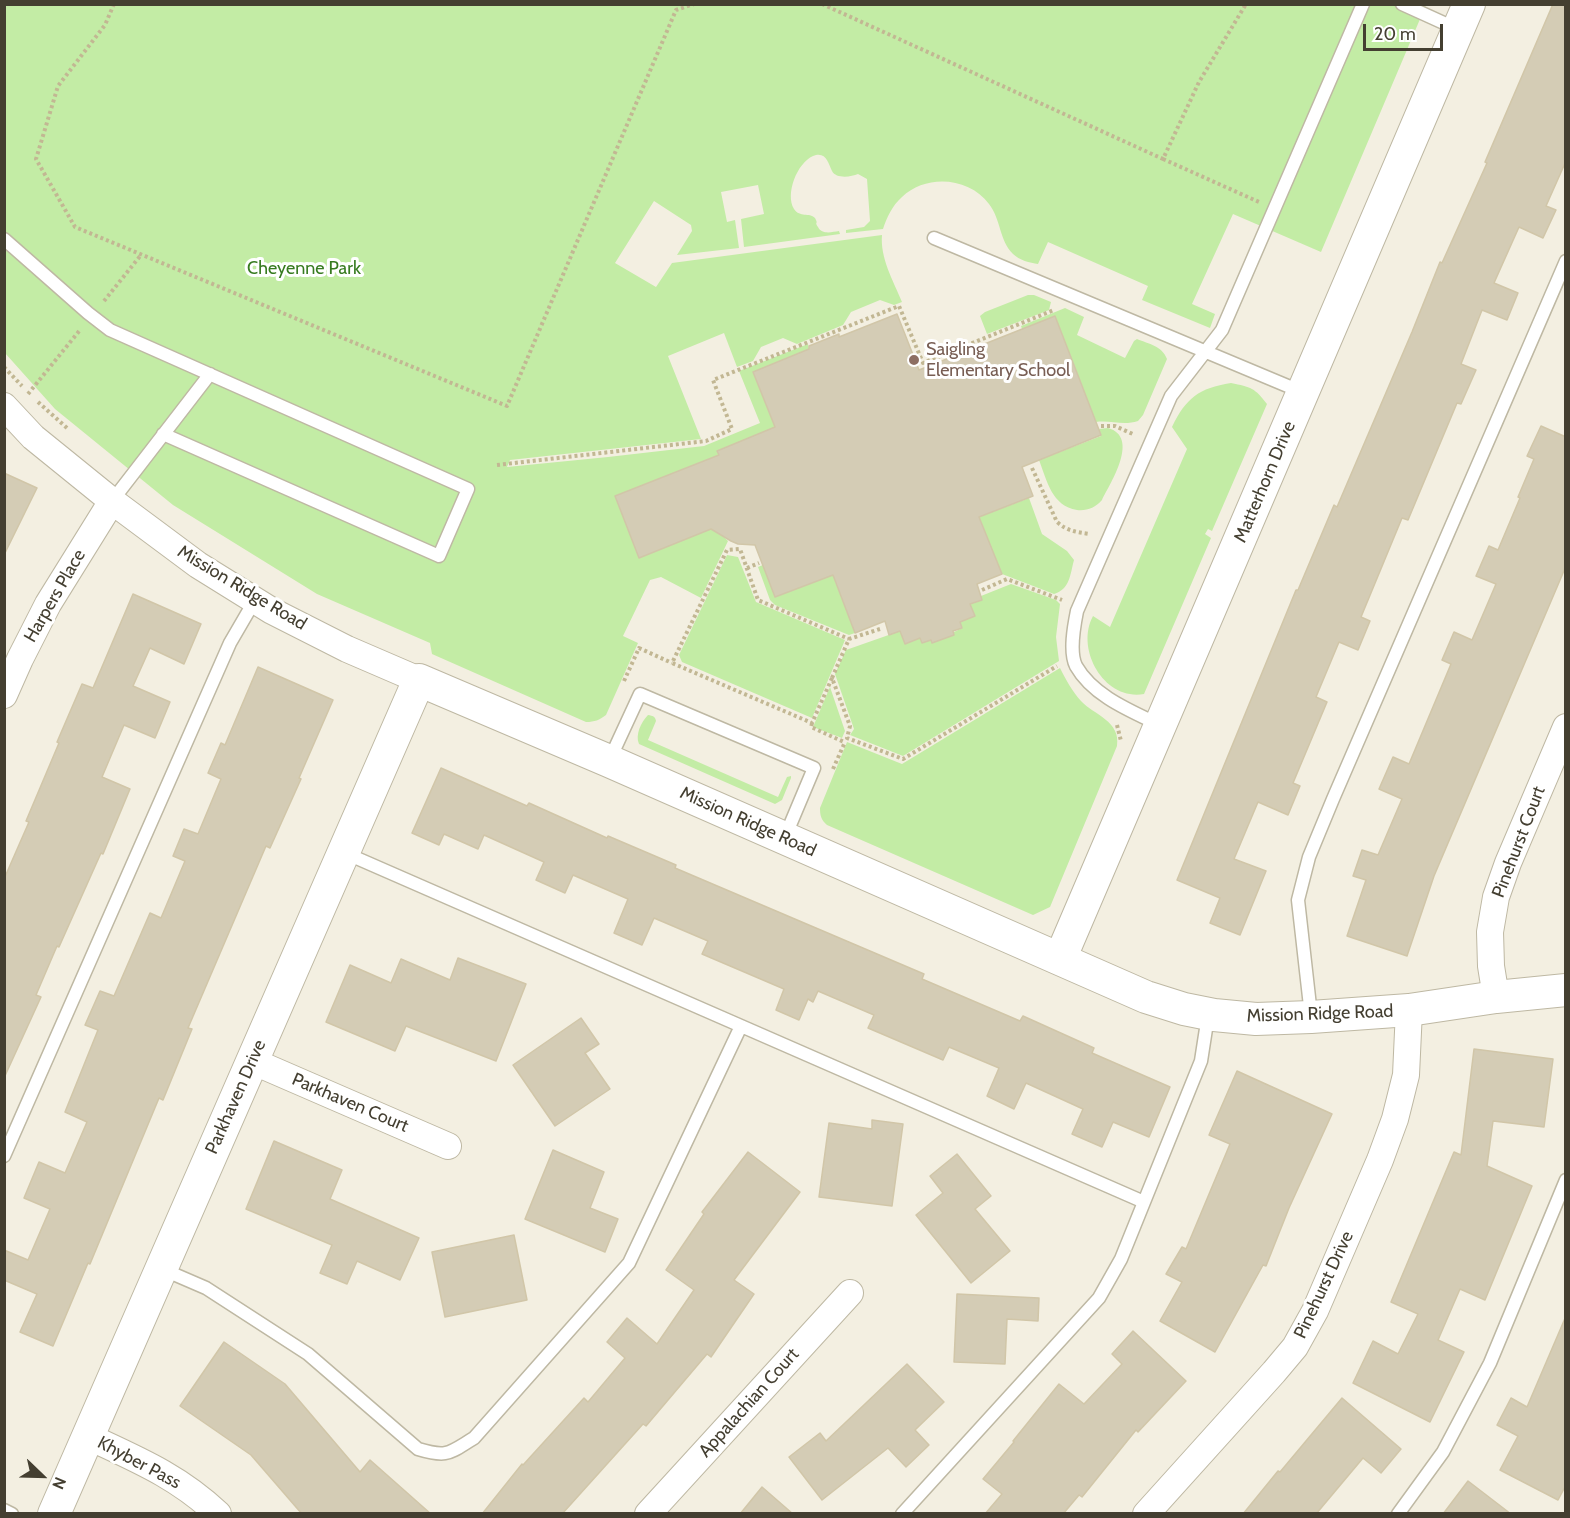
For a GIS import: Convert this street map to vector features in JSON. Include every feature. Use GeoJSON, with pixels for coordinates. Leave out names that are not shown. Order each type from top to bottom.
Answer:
{"type":"FeatureCollection","features":[{"type":"Feature","properties":{"kind":"street","name":"Matterhorn Drive"},"geometry":{"type":"LineString","coordinates":[[1060,959],[1464,17]]}},
{"type":"Feature","properties":{"kind":"street","name":"Mission Ridge Road"},"geometry":{"type":"LineString","coordinates":[[8,410],[33,437],[112,501],[198,565],[272,611],[347,649],[609,761],[1146,997],[1208,1014],[1256,1019],[1409,1010],[1496,997],[1566,990]]}},
{"type":"Feature","properties":{"kind":"street","name":"Harpers Place"},"geometry":{"type":"LineString","coordinates":[[4,695],[48,604],[112,501]]}},
{"type":"Feature","properties":{"kind":"street","name":"Parkhaven Drive"},"geometry":{"type":"LineString","coordinates":[[54,1514],[419,680]]}},
{"type":"Feature","properties":{"kind":"street","name":"Pinehurst Court"},"geometry":{"type":"LineString","coordinates":[[1496,997],[1491,966],[1490,932],[1496,897],[1508,863],[1566,727]]}},
{"type":"Feature","properties":{"kind":"street","name":"Pinehurst Drive"},"geometry":{"type":"LineString","coordinates":[[1146,1514],[1296,1347],[1315,1311],[1380,1160],[1395,1119],[1406,1075],[1409,1010]]}},
{"type":"Feature","properties":{"kind":"street","name":"Parkhaven Court"},"geometry":{"type":"LineString","coordinates":[[252,1061],[448,1146]]}},
{"type":"Feature","properties":{"kind":"street","name":"Appalachian Court"},"geometry":{"type":"LineString","coordinates":[[648,1514],[850,1293]]}},
{"type":"Feature","properties":{"kind":"street","name":"Khyber Pass"},"geometry":{"type":"LineString","coordinates":[[87,1436],[179,1482],[218,1514]]}},
{"type":"Feature","properties":{"kind":"lane"},"geometry":{"type":"LineString","coordinates":[[1160,725],[1113,702],[1091,684],[1076,665],[1072,638],[1077,611],[1171,396],[1222,330],[1363,4]]}},
{"type":"Feature","properties":{"kind":"lane"},"geometry":{"type":"LineString","coordinates":[[1402,4],[1464,17]]}},
{"type":"Feature","properties":{"kind":"lane"},"geometry":{"type":"LineString","coordinates":[[934,238],[1303,392]]}},
{"type":"Feature","properties":{"kind":"lane"},"geometry":{"type":"LineString","coordinates":[[4,239],[110,330],[468,489],[439,556],[163,434]]}},
{"type":"Feature","properties":{"kind":"lane"},"geometry":{"type":"LineString","coordinates":[[1311,1017],[1299,900],[1309,857],[1566,261]]}},
{"type":"Feature","properties":{"kind":"lane"},"geometry":{"type":"LineString","coordinates":[[112,501],[210,374]]}},
{"type":"Feature","properties":{"kind":"lane"},"geometry":{"type":"LineString","coordinates":[[4,1156],[225,654],[255,600]]}},
{"type":"Feature","properties":{"kind":"lane"},"geometry":{"type":"LineString","coordinates":[[609,761],[639,694],[814,768],[784,838]]}},
{"type":"Feature","properties":{"kind":"lane"},"geometry":{"type":"LineString","coordinates":[[343,852],[1143,1202]]}},
{"type":"Feature","properties":{"kind":"lane"},"geometry":{"type":"LineString","coordinates":[[902,1514],[1099,1298],[1121,1259],[1201,1061],[1208,1014]]}},
{"type":"Feature","properties":{"kind":"lane"},"geometry":{"type":"LineString","coordinates":[[161,1268],[206,1288],[308,1354],[418,1449],[434,1454],[449,1454],[474,1438],[629,1263],[741,1026]]}},
{"type":"Feature","properties":{"kind":"lane"},"geometry":{"type":"LineString","coordinates":[[1398,1514],[1443,1452],[1491,1363],[1566,1180]]}},
{"type":"Feature","properties":{"kind":"lane"},"geometry":{"type":"LineString","coordinates":[[4,1510],[12,1514]]}},
{"type":"Feature","properties":{"kind":"path"},"geometry":{"type":"LineString","coordinates":[[114,4],[105,25],[58,86],[36,159],[75,227],[507,406],[676,10],[694,4]]}},
{"type":"Feature","properties":{"kind":"path"},"geometry":{"type":"LineString","coordinates":[[822,4],[1274,209]]}},
{"type":"Feature","properties":{"kind":"path"},"geometry":{"type":"LineString","coordinates":[[1163,159],[1199,82],[1246,4]]}},
{"type":"Feature","properties":{"kind":"path"},"geometry":{"type":"LineString","coordinates":[[8,410],[29,392],[141,255]]}},
{"type":"Feature","properties":{"kind":"path"},"geometry":{"type":"LineString","coordinates":[[497,465],[706,441],[732,429],[713,380],[898,306],[922,363],[1058,308]]}},
{"type":"Feature","properties":{"kind":"path"},"geometry":{"type":"LineString","coordinates":[[4,367],[75,435]]}},
{"type":"Feature","properties":{"kind":"path"},"geometry":{"type":"LineString","coordinates":[[1101,426],[1115,426],[1136,435]]}},
{"type":"Feature","properties":{"kind":"path"},"geometry":{"type":"LineString","coordinates":[[1032,468],[1056,522],[1074,532],[1091,534]]}},
{"type":"Feature","properties":{"kind":"path"},"geometry":{"type":"LineString","coordinates":[[812,723],[672,663],[727,550],[740,549],[758,600],[849,639],[880,629]]}},
{"type":"Feature","properties":{"kind":"path"},"geometry":{"type":"LineString","coordinates":[[747,568],[759,563]]}},
{"type":"Feature","properties":{"kind":"path"},"geometry":{"type":"LineString","coordinates":[[982,590],[1006,579],[1066,601]]}},
{"type":"Feature","properties":{"kind":"path"},"geometry":{"type":"LineString","coordinates":[[831,678],[850,726],[845,742],[811,727],[831,678],[849,639]]}},
{"type":"Feature","properties":{"kind":"path"},"geometry":{"type":"LineString","coordinates":[[847,738],[903,759],[1063,663]]}},
{"type":"Feature","properties":{"kind":"green space","name":"Cheyenne Park"},"geometry":{"type":"Polygon","coordinates":[[[4,5],[1426,5],[1321,252],[1233,214],[1192,304],[1215,314],[1210,328],[1142,300],[1148,286],[1048,242],[1038,264],[1018,258],[1008,248],[989,204],[981,195],[959,184],[935,182],[923,185],[898,200],[883,229],[846,233],[846,230],[864,227],[870,221],[867,179],[858,174],[840,176],[834,174],[824,156],[813,156],[802,165],[794,180],[791,195],[794,209],[796,212],[815,218],[820,230],[839,231],[840,234],[744,247],[741,219],[764,214],[758,185],[721,192],[727,222],[735,220],[739,248],[677,255],[692,231],[691,225],[654,201],[615,263],[656,287],[672,263],[882,235],[885,261],[902,302],[894,305],[880,300],[851,312],[843,325],[797,344],[783,338],[761,347],[753,361],[737,367],[724,333],[668,356],[701,439],[510,460],[507,467],[704,446],[760,423],[739,371],[808,344],[809,349],[753,372],[775,427],[717,451],[719,455],[717,526],[728,541],[701,598],[661,577],[650,580],[623,636],[638,643],[606,715],[592,722],[586,722],[432,654],[430,643],[317,594],[173,505],[55,409],[5,353],[4,5]]]}},
{"type":"Feature","properties":{"kind":"green space"},"geometry":{"type":"Polygon","coordinates":[[[1028,295],[1051,302],[1049,310],[987,334],[980,316],[1028,295]]]}},
{"type":"Feature","properties":{"kind":"green space"},"geometry":{"type":"Polygon","coordinates":[[[1065,308],[1084,317],[1077,335],[1125,358],[1137,339],[1155,346],[1165,355],[1167,359],[1143,415],[1138,421],[1096,422],[1055,316],[1022,329],[1021,326],[1065,308]]]}},
{"type":"Feature","properties":{"kind":"green space"},"geometry":{"type":"Polygon","coordinates":[[[1231,383],[1252,389],[1267,404],[1212,531],[1208,529],[1205,534],[1211,538],[1144,694],[1130,694],[1106,681],[1097,670],[1091,657],[1088,629],[1093,616],[1110,627],[1187,449],[1172,427],[1177,417],[1188,402],[1202,391],[1231,383]]]}},
{"type":"Feature","properties":{"kind":"green space"},"geometry":{"type":"Polygon","coordinates":[[[1108,428],[1117,433],[1122,441],[1123,450],[1116,472],[1102,500],[1094,507],[1081,510],[1069,508],[1056,498],[1039,460],[1101,436],[1099,429],[1108,428]]]}},
{"type":"Feature","properties":{"kind":"green space"},"geometry":{"type":"Polygon","coordinates":[[[1029,498],[1042,534],[1067,551],[1074,560],[1066,585],[1054,594],[1002,574],[979,517],[1029,498]]]}},
{"type":"Feature","properties":{"kind":"green space"},"geometry":{"type":"Polygon","coordinates":[[[727,555],[738,557],[756,602],[845,640],[812,718],[682,662],[679,655],[727,555]]]}},
{"type":"Feature","properties":{"kind":"green space"},"geometry":{"type":"Polygon","coordinates":[[[763,565],[833,575],[855,633],[849,635],[775,605],[770,600],[758,567],[763,565]]]}},
{"type":"Feature","properties":{"kind":"green space"},"geometry":{"type":"Polygon","coordinates":[[[1011,584],[1056,600],[1060,604],[1056,637],[1059,661],[903,756],[850,735],[854,729],[835,674],[846,650],[900,631],[920,638],[922,643],[931,640],[932,643],[962,628],[960,622],[975,616],[970,604],[981,600],[981,596],[1011,584]]]}},
{"type":"Feature","properties":{"kind":"green space"},"geometry":{"type":"Polygon","coordinates":[[[1060,668],[1081,701],[1111,724],[1117,737],[1117,746],[1050,907],[1033,915],[827,825],[823,821],[820,808],[847,742],[902,764],[1060,668]]]}},
{"type":"Feature","properties":{"kind":"green space"},"geometry":{"type":"Polygon","coordinates":[[[830,687],[845,731],[842,738],[813,727],[830,687]]]}},
{"type":"Feature","properties":{"kind":"green space"},"geometry":{"type":"Polygon","coordinates":[[[648,715],[654,716],[656,721],[648,740],[778,797],[787,777],[791,776],[782,800],[775,804],[639,744],[639,729],[648,715]]]}},
{"type":"Feature","properties":{"kind":"building"},"geometry":{"type":"Polygon","coordinates":[[[1553,4],[1566,4],[1566,161],[1546,206],[1556,210],[1543,238],[1519,227],[1494,283],[1518,293],[1507,320],[1482,310],[1461,364],[1476,370],[1461,404],[1457,403],[1408,520],[1402,518],[1361,617],[1370,621],[1358,650],[1339,642],[1316,697],[1327,702],[1293,783],[1300,786],[1288,815],[1258,802],[1234,859],[1266,871],[1240,935],[1210,923],[1220,898],[1177,880],[1296,590],[1298,590],[1334,505],[1337,507],[1440,262],[1442,263],[1487,163],[1485,162],[1553,4]]]}},
{"type":"Feature","properties":{"kind":"building"},"geometry":{"type":"Polygon","coordinates":[[[897,314],[919,370],[1055,316],[1101,435],[1022,467],[1033,496],[979,517],[1002,574],[977,584],[982,600],[970,604],[975,616],[960,622],[962,628],[953,631],[954,635],[932,643],[931,640],[922,643],[920,638],[905,644],[900,631],[889,635],[885,621],[855,633],[833,575],[775,597],[755,545],[738,544],[711,529],[639,558],[615,496],[719,455],[717,451],[775,427],[753,372],[809,349],[809,346],[897,314]]]}},
{"type":"Feature","properties":{"kind":"building"},"geometry":{"type":"Polygon","coordinates":[[[1541,426],[1566,437],[1566,566],[1434,876],[1407,956],[1347,936],[1366,880],[1353,876],[1362,850],[1378,855],[1402,799],[1379,789],[1393,757],[1409,764],[1451,664],[1442,660],[1454,632],[1472,640],[1496,584],[1476,576],[1489,546],[1498,550],[1534,459],[1527,456],[1541,426]]]}},
{"type":"Feature","properties":{"kind":"building"},"geometry":{"type":"Polygon","coordinates":[[[4,473],[37,488],[4,555],[4,473]]]}},
{"type":"Feature","properties":{"kind":"building"},"geometry":{"type":"Polygon","coordinates":[[[133,594],[201,624],[184,664],[150,648],[133,686],[170,702],[155,738],[124,725],[102,777],[130,789],[103,854],[101,853],[59,947],[57,946],[36,995],[41,997],[4,1078],[4,879],[29,822],[26,821],[82,684],[93,688],[133,594]]]}},
{"type":"Feature","properties":{"kind":"building"},"geometry":{"type":"Polygon","coordinates":[[[258,667],[333,700],[270,848],[266,846],[188,1028],[192,1029],[163,1100],[159,1098],[53,1346],[20,1332],[37,1294],[4,1280],[4,1250],[28,1260],[50,1209],[24,1198],[39,1162],[65,1173],[87,1122],[65,1112],[98,1030],[85,1025],[100,991],[114,996],[150,913],[161,918],[185,861],[173,856],[184,829],[198,834],[221,779],[208,773],[221,743],[225,745],[258,667]]]}},
{"type":"Feature","properties":{"kind":"building"},"geometry":{"type":"Polygon","coordinates":[[[441,768],[527,806],[529,803],[607,838],[608,836],[676,865],[675,868],[924,974],[922,979],[1020,1021],[1023,1016],[1094,1048],[1092,1053],[1170,1087],[1149,1137],[1113,1122],[1102,1147],[1072,1134],[1083,1109],[1026,1083],[1014,1109],[987,1096],[999,1068],[949,1047],[943,1060],[868,1028],[874,1015],[818,991],[813,1002],[808,999],[799,1020],[776,1010],[784,989],[702,954],[708,941],[654,918],[642,945],[614,933],[628,899],[573,875],[565,893],[536,880],[544,862],[484,835],[478,849],[444,834],[439,845],[412,833],[441,768]]]}},
{"type":"Feature","properties":{"kind":"building"},"geometry":{"type":"Polygon","coordinates":[[[458,958],[526,984],[496,1061],[406,1026],[395,1051],[326,1022],[350,965],[391,983],[401,959],[450,980],[458,958]]]}},
{"type":"Feature","properties":{"kind":"building"},"geometry":{"type":"Polygon","coordinates":[[[581,1018],[599,1044],[585,1053],[610,1089],[555,1126],[513,1065],[581,1018]]]}},
{"type":"Feature","properties":{"kind":"building"},"geometry":{"type":"Polygon","coordinates":[[[1474,1049],[1553,1059],[1544,1127],[1493,1121],[1487,1166],[1532,1186],[1485,1300],[1460,1289],[1438,1340],[1464,1352],[1430,1422],[1353,1383],[1373,1341],[1398,1354],[1418,1314],[1391,1302],[1454,1152],[1461,1155],[1474,1049]]]}},
{"type":"Feature","properties":{"kind":"building"},"geometry":{"type":"Polygon","coordinates":[[[1237,1071],[1332,1114],[1289,1208],[1266,1266],[1263,1265],[1215,1352],[1160,1321],[1182,1282],[1166,1274],[1182,1247],[1186,1249],[1230,1144],[1209,1135],[1237,1071]]]}},
{"type":"Feature","properties":{"kind":"building"},"geometry":{"type":"Polygon","coordinates":[[[872,1120],[903,1124],[892,1206],[819,1197],[829,1123],[872,1129],[872,1120]]]}},
{"type":"Feature","properties":{"kind":"building"},"geometry":{"type":"Polygon","coordinates":[[[274,1141],[342,1170],[330,1199],[419,1238],[400,1280],[357,1261],[347,1284],[320,1273],[332,1245],[246,1209],[274,1141]]]}},
{"type":"Feature","properties":{"kind":"building"},"geometry":{"type":"Polygon","coordinates":[[[553,1150],[604,1172],[590,1208],[618,1219],[605,1252],[525,1219],[553,1150]]]}},
{"type":"Feature","properties":{"kind":"building"},"geometry":{"type":"Polygon","coordinates":[[[748,1152],[800,1192],[734,1280],[754,1294],[711,1357],[707,1354],[646,1426],[643,1424],[562,1514],[482,1514],[522,1464],[584,1398],[588,1402],[625,1358],[607,1342],[627,1318],[657,1344],[694,1290],[666,1270],[704,1214],[702,1212],[748,1152]]]}},
{"type":"Feature","properties":{"kind":"building"},"geometry":{"type":"Polygon","coordinates":[[[957,1154],[991,1196],[975,1209],[1010,1251],[971,1283],[916,1215],[943,1193],[930,1176],[957,1154]]]}},
{"type":"Feature","properties":{"kind":"building"},"geometry":{"type":"Polygon","coordinates":[[[514,1235],[527,1300],[445,1317],[432,1252],[514,1235]]]}},
{"type":"Feature","properties":{"kind":"building"},"geometry":{"type":"Polygon","coordinates":[[[957,1294],[1039,1298],[1038,1321],[1007,1319],[1005,1364],[954,1362],[957,1294]]]}},
{"type":"Feature","properties":{"kind":"building"},"geometry":{"type":"Polygon","coordinates":[[[1566,1316],[1566,1485],[1558,1500],[1500,1470],[1518,1436],[1497,1425],[1511,1398],[1527,1407],[1566,1316]]]}},
{"type":"Feature","properties":{"kind":"building"},"geometry":{"type":"Polygon","coordinates":[[[1133,1331],[1186,1381],[1138,1432],[1136,1430],[1082,1497],[1079,1495],[1063,1514],[985,1514],[1002,1494],[983,1479],[1059,1384],[1084,1404],[1122,1364],[1112,1354],[1133,1331]]]}},
{"type":"Feature","properties":{"kind":"building"},"geometry":{"type":"Polygon","coordinates":[[[224,1342],[285,1384],[360,1472],[370,1460],[431,1514],[302,1514],[251,1455],[180,1406],[224,1342]]]}},
{"type":"Feature","properties":{"kind":"building"},"geometry":{"type":"Polygon","coordinates":[[[907,1364],[944,1402],[915,1430],[929,1445],[906,1467],[888,1448],[822,1500],[789,1457],[820,1433],[826,1441],[907,1364]]]}},
{"type":"Feature","properties":{"kind":"building"},"geometry":{"type":"Polygon","coordinates":[[[1342,1398],[1401,1449],[1381,1473],[1363,1458],[1316,1514],[1243,1514],[1278,1471],[1280,1472],[1342,1398]]]}},
{"type":"Feature","properties":{"kind":"building"},"geometry":{"type":"Polygon","coordinates":[[[1468,1481],[1511,1514],[1443,1514],[1468,1481]]]}},
{"type":"Feature","properties":{"kind":"building"},"geometry":{"type":"Polygon","coordinates":[[[762,1487],[793,1514],[740,1514],[762,1487]]]}},
{"type":"Feature","properties":{"kind":"place","name":"Saigling Elementary School"},"geometry":{"type":"Point","coordinates":[914,360]}}]}
